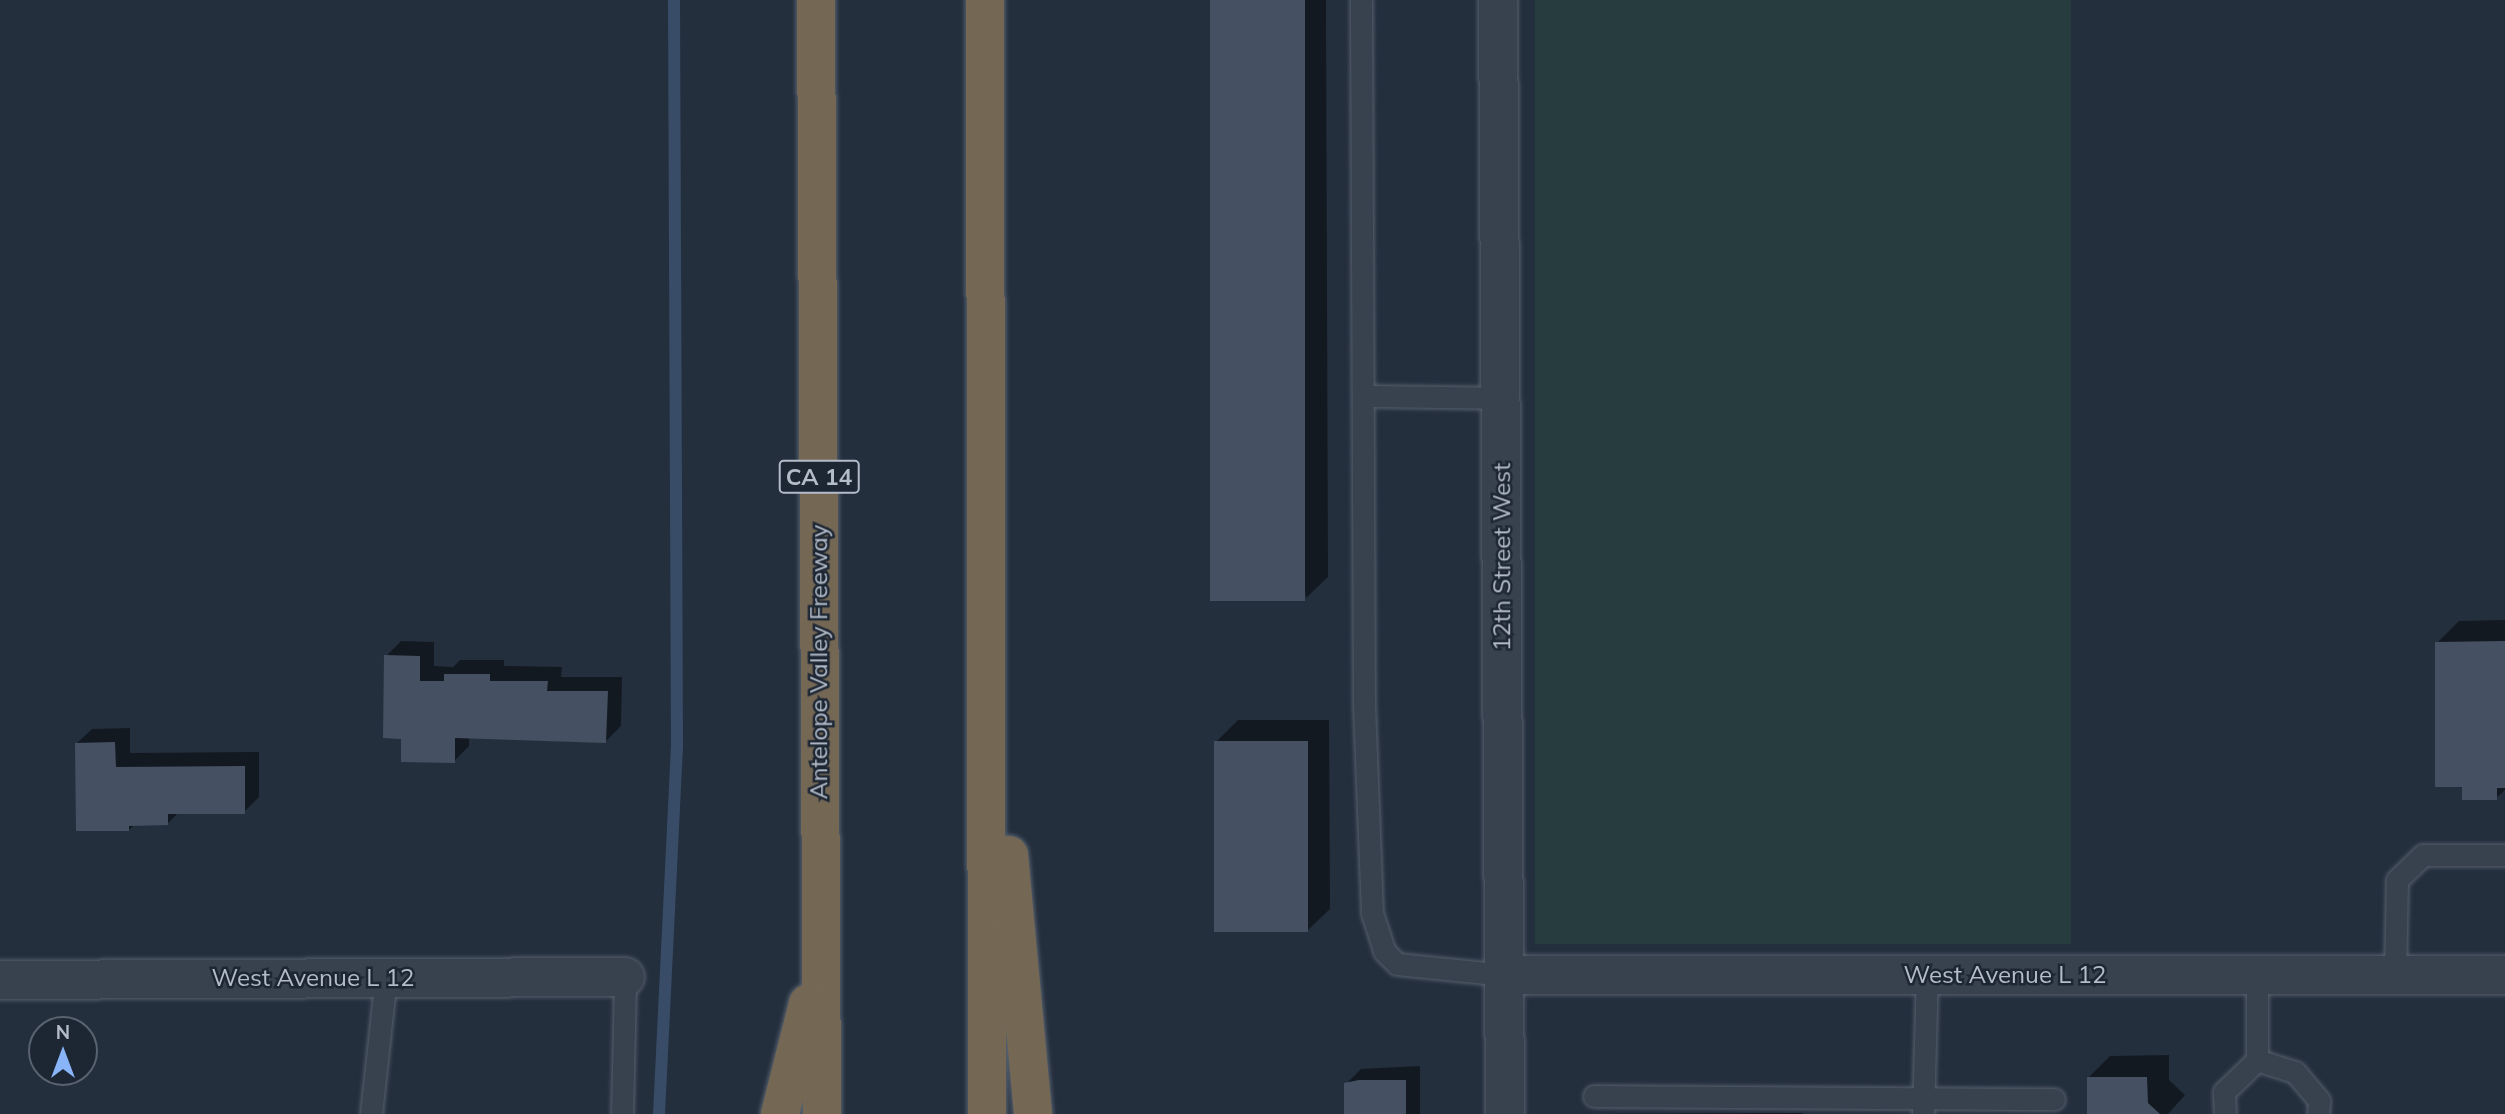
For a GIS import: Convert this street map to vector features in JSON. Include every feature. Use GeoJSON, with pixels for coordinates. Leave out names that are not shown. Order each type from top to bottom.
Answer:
{"type":"FeatureCollection","features":[{"type":"Feature","properties":{"kind":"highway","name":"Antelope Valley Freeway"},"geometry":{"type":"LineString","coordinates":[[817,0],[822,1114]]}},
{"type":"Feature","properties":{"kind":"highway"},"geometry":{"type":"LineString","coordinates":[[985,0],[987,1114]]}},
{"type":"Feature","properties":{"kind":"highway"},"geometry":{"type":"LineString","coordinates":[[986,610],[1033,1114]]}},
{"type":"Feature","properties":{"kind":"highway"},"geometry":{"type":"LineString","coordinates":[[780,1114],[821,953]]}},
{"type":"Feature","properties":{"kind":"street","name":"12th Street West"},"geometry":{"type":"LineString","coordinates":[[1498,0],[1505,1114]]}},
{"type":"Feature","properties":{"kind":"street","name":"West Avenue L 12"},"geometry":{"type":"LineString","coordinates":[[1505,975],[2505,975]]}},
{"type":"Feature","properties":{"kind":"street","name":"West Avenue L 12"},"geometry":{"type":"LineString","coordinates":[[0,980],[625,977]]}},
{"type":"Feature","properties":{"kind":"lane"},"geometry":{"type":"LineString","coordinates":[[1361,0],[1365,396],[1364,705],[1372,913],[1384,951],[1397,964],[1505,975]]}},
{"type":"Feature","properties":{"kind":"lane"},"geometry":{"type":"LineString","coordinates":[[1365,396],[1501,398]]}},
{"type":"Feature","properties":{"kind":"lane"},"geometry":{"type":"LineString","coordinates":[[2395,975],[2397,880],[2423,855],[2505,855]]}},
{"type":"Feature","properties":{"kind":"lane"},"geometry":{"type":"LineString","coordinates":[[1923,1106],[1927,975]]}},
{"type":"Feature","properties":{"kind":"lane"},"geometry":{"type":"LineString","coordinates":[[2225,1114],[2224,1092],[2257,1060],[2257,975]]}},
{"type":"Feature","properties":{"kind":"lane"},"geometry":{"type":"LineString","coordinates":[[371,1114],[386,977]]}},
{"type":"Feature","properties":{"kind":"lane"},"geometry":{"type":"LineString","coordinates":[[622,1114],[625,977]]}},
{"type":"Feature","properties":{"kind":"lane"},"geometry":{"type":"LineString","coordinates":[[2257,1060],[2295,1072],[2319,1101],[2318,1114]]}},
{"type":"Feature","properties":{"kind":"lane"},"geometry":{"type":"LineString","coordinates":[[1594,1096],[1923,1106],[2054,1100]]}},
{"type":"Feature","properties":{"kind":"green space"},"geometry":{"type":"Polygon","coordinates":[[[1535,0],[2071,0],[2071,944],[1535,944],[1535,0]]]}},
{"type":"Feature","properties":{"kind":"building"},"geometry":{"type":"Polygon","coordinates":[[[1210,0],[1305,0],[1305,601],[1210,601],[1210,0]]]}},
{"type":"Feature","properties":{"kind":"building"},"geometry":{"type":"Polygon","coordinates":[[[2505,641],[2505,788],[2497,788],[2497,800],[2462,800],[2462,787],[2435,787],[2435,642],[2505,641]]]}},
{"type":"Feature","properties":{"kind":"building"},"geometry":{"type":"Polygon","coordinates":[[[384,655],[420,656],[420,681],[444,681],[444,674],[490,674],[490,681],[548,681],[547,691],[608,691],[606,743],[455,738],[455,763],[401,762],[401,739],[383,738],[384,655]]]}},
{"type":"Feature","properties":{"kind":"building"},"geometry":{"type":"Polygon","coordinates":[[[1214,741],[1308,741],[1308,932],[1214,932],[1214,741]]]}},
{"type":"Feature","properties":{"kind":"building"},"geometry":{"type":"Polygon","coordinates":[[[115,742],[116,767],[245,766],[245,814],[168,814],[168,825],[129,826],[129,831],[76,831],[75,743],[115,742]]]}},
{"type":"Feature","properties":{"kind":"building"},"geometry":{"type":"Polygon","coordinates":[[[2087,1077],[2147,1077],[2148,1103],[2160,1114],[2087,1114],[2087,1077]]]}},
{"type":"Feature","properties":{"kind":"building"},"geometry":{"type":"Polygon","coordinates":[[[1359,1080],[1406,1080],[1406,1114],[1344,1114],[1344,1083],[1359,1080]]]}},
{"type":"Feature","properties":{"kind":"waterway"},"geometry":{"type":"LineString","coordinates":[[659,1114],[677,747],[674,0]]}}]}
